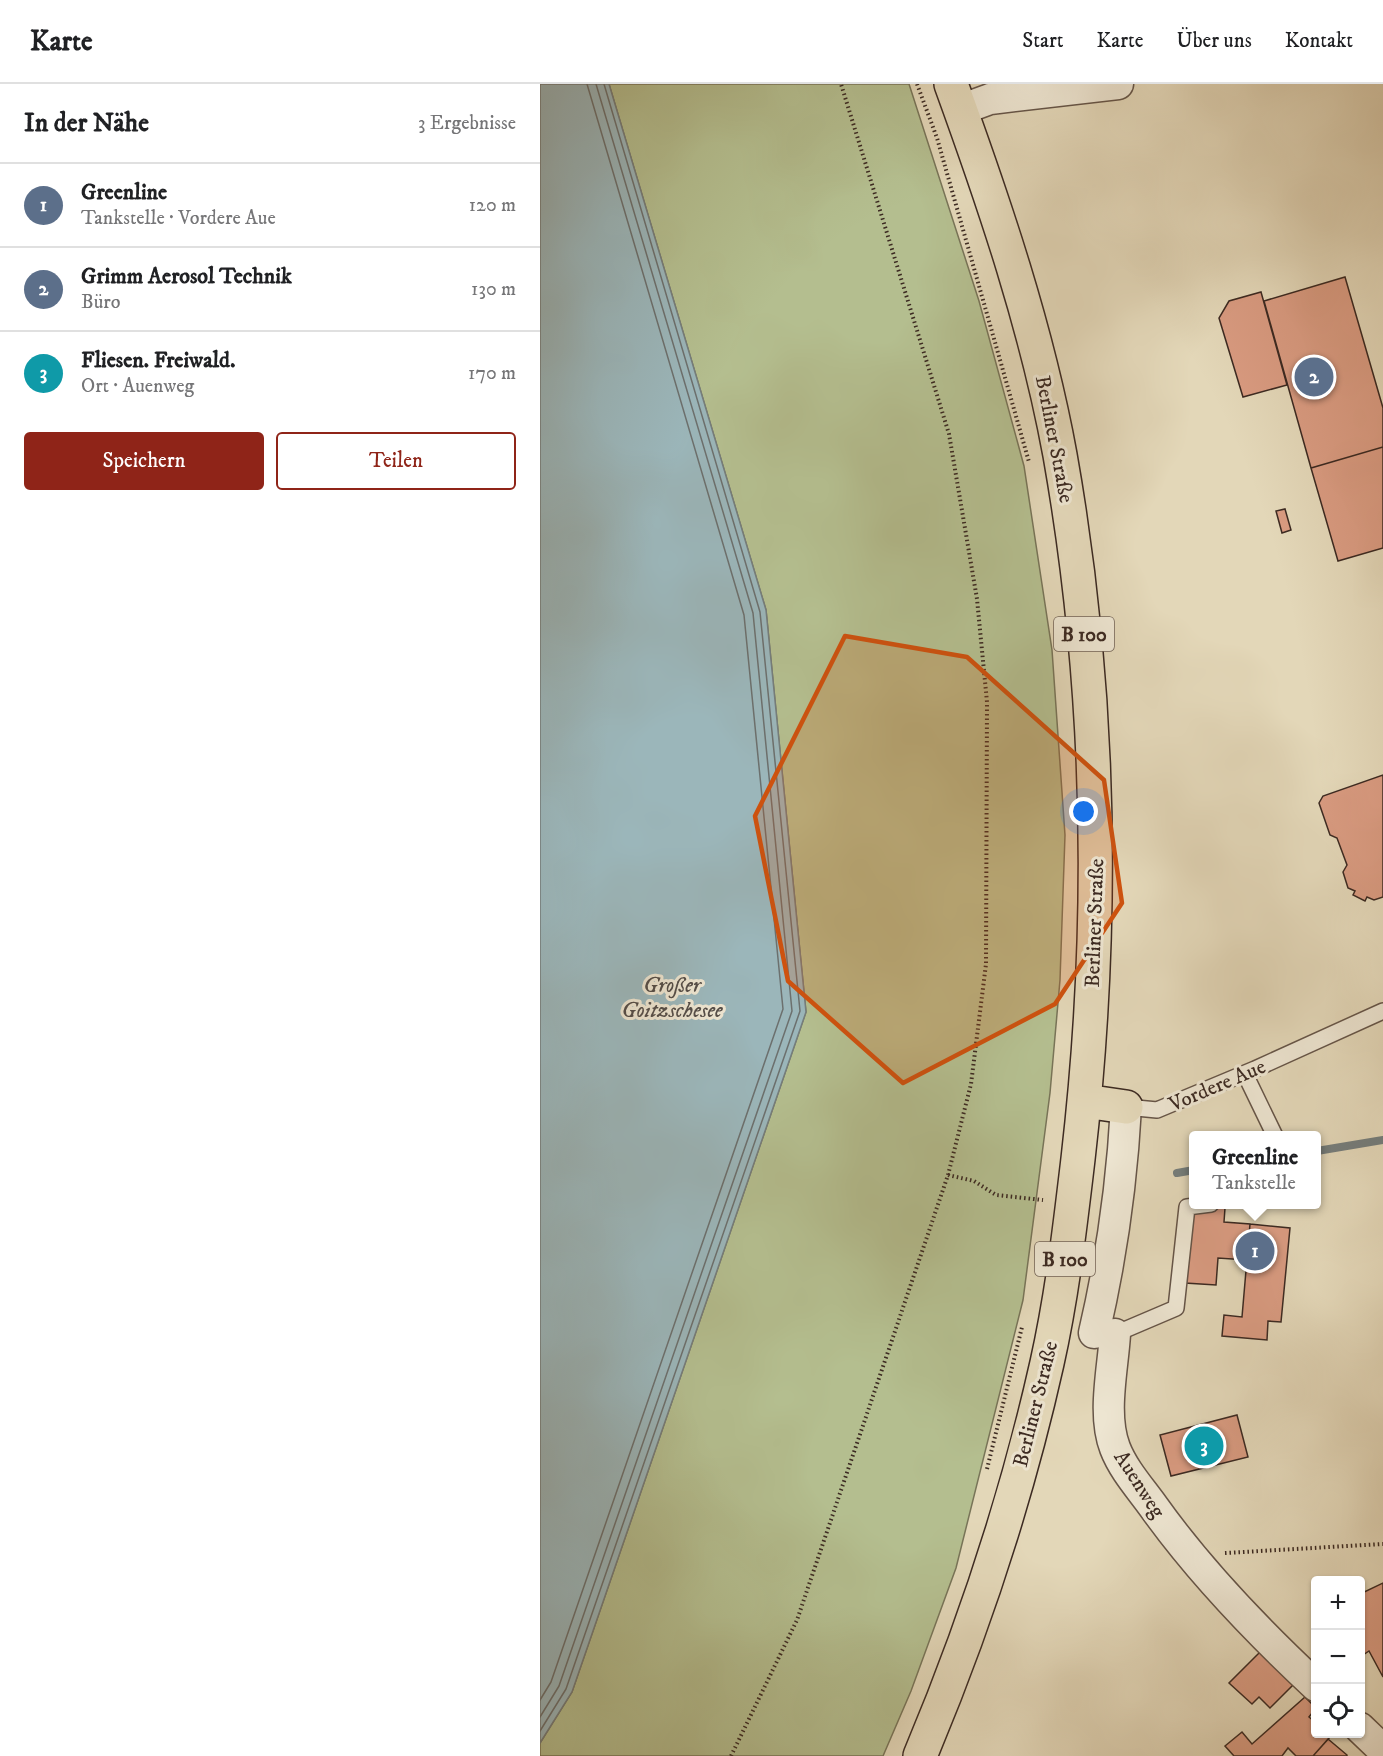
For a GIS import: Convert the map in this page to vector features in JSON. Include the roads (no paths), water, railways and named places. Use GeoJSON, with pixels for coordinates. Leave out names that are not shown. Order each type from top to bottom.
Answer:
{"type":"FeatureCollection","features":[{"type":"Feature","properties":{"kind":"main road","name":"Berliner Straße"},"geometry":{"type":"LineString","coordinates":[[920,1756],[945,1695],[989,1570],[1034,1416],[1056,1317],[1085,1101],[1094,935],[1096,827],[1089,683],[1077,572],[1060,453],[1036,349],[1005,243],[955,97]]}},
{"type":"Feature","properties":{"kind":"main road"},"geometry":{"type":"LineString","coordinates":[[1085,1101],[1125,1107]]}},
{"type":"Feature","properties":{"kind":"street"},"geometry":{"type":"LineString","coordinates":[[955,97],[990,99],[1118,84]]}},
{"type":"Feature","properties":{"kind":"street"},"geometry":{"type":"LineString","coordinates":[[1105,1334],[1102,1299],[1121,1166],[1125,1107]]}},
{"type":"Feature","properties":{"kind":"street","name":"Auenweg"},"geometry":{"type":"LineString","coordinates":[[1105,1334],[1109,1412],[1115,1448],[1138,1486],[1188,1555],[1259,1632],[1314,1684]]}},
{"type":"Feature","properties":{"kind":"street"},"geometry":{"type":"LineString","coordinates":[[1365,1733],[1383,1750]]}},
{"type":"Feature","properties":{"kind":"lane","name":"Vordere Aue"},"geometry":{"type":"LineString","coordinates":[[1125,1107],[1157,1110],[1245,1074],[1383,1011]]}},
{"type":"Feature","properties":{"kind":"lane"},"geometry":{"type":"LineString","coordinates":[[1245,1074],[1273,1131]]}},
{"type":"Feature","properties":{"kind":"lane"},"geometry":{"type":"LineString","coordinates":[[1105,1334],[1176,1308],[1187,1207],[1189,1207]]}},
{"type":"Feature","properties":{"kind":"water","name":"Großer Goitzschesee"},"geometry":{"type":"Polygon","coordinates":[[[540,84],[609,84],[766,610],[806,1012],[572,1692],[540,1743],[540,84]]]}},
{"type":"Feature","properties":{"kind":"waterway"},"geometry":{"type":"LineString","coordinates":[[1321,1150],[1383,1140]]}},
{"type":"Feature","properties":{"kind":"waterway"},"geometry":{"type":"LineString","coordinates":[[1177,1173],[1189,1171]]}},
{"type":"Feature","properties":{"kind":"place","name":"Grimm Aerosol Technik"},"geometry":{"type":"Point","coordinates":[1314,377]}},
{"type":"Feature","properties":{"kind":"place","name":"Greenline"},"geometry":{"type":"Point","coordinates":[1255,1251]}},
{"type":"Feature","properties":{"kind":"place","name":"Fliesen. Freiwald."},"geometry":{"type":"Point","coordinates":[1204,1446]}}]}
